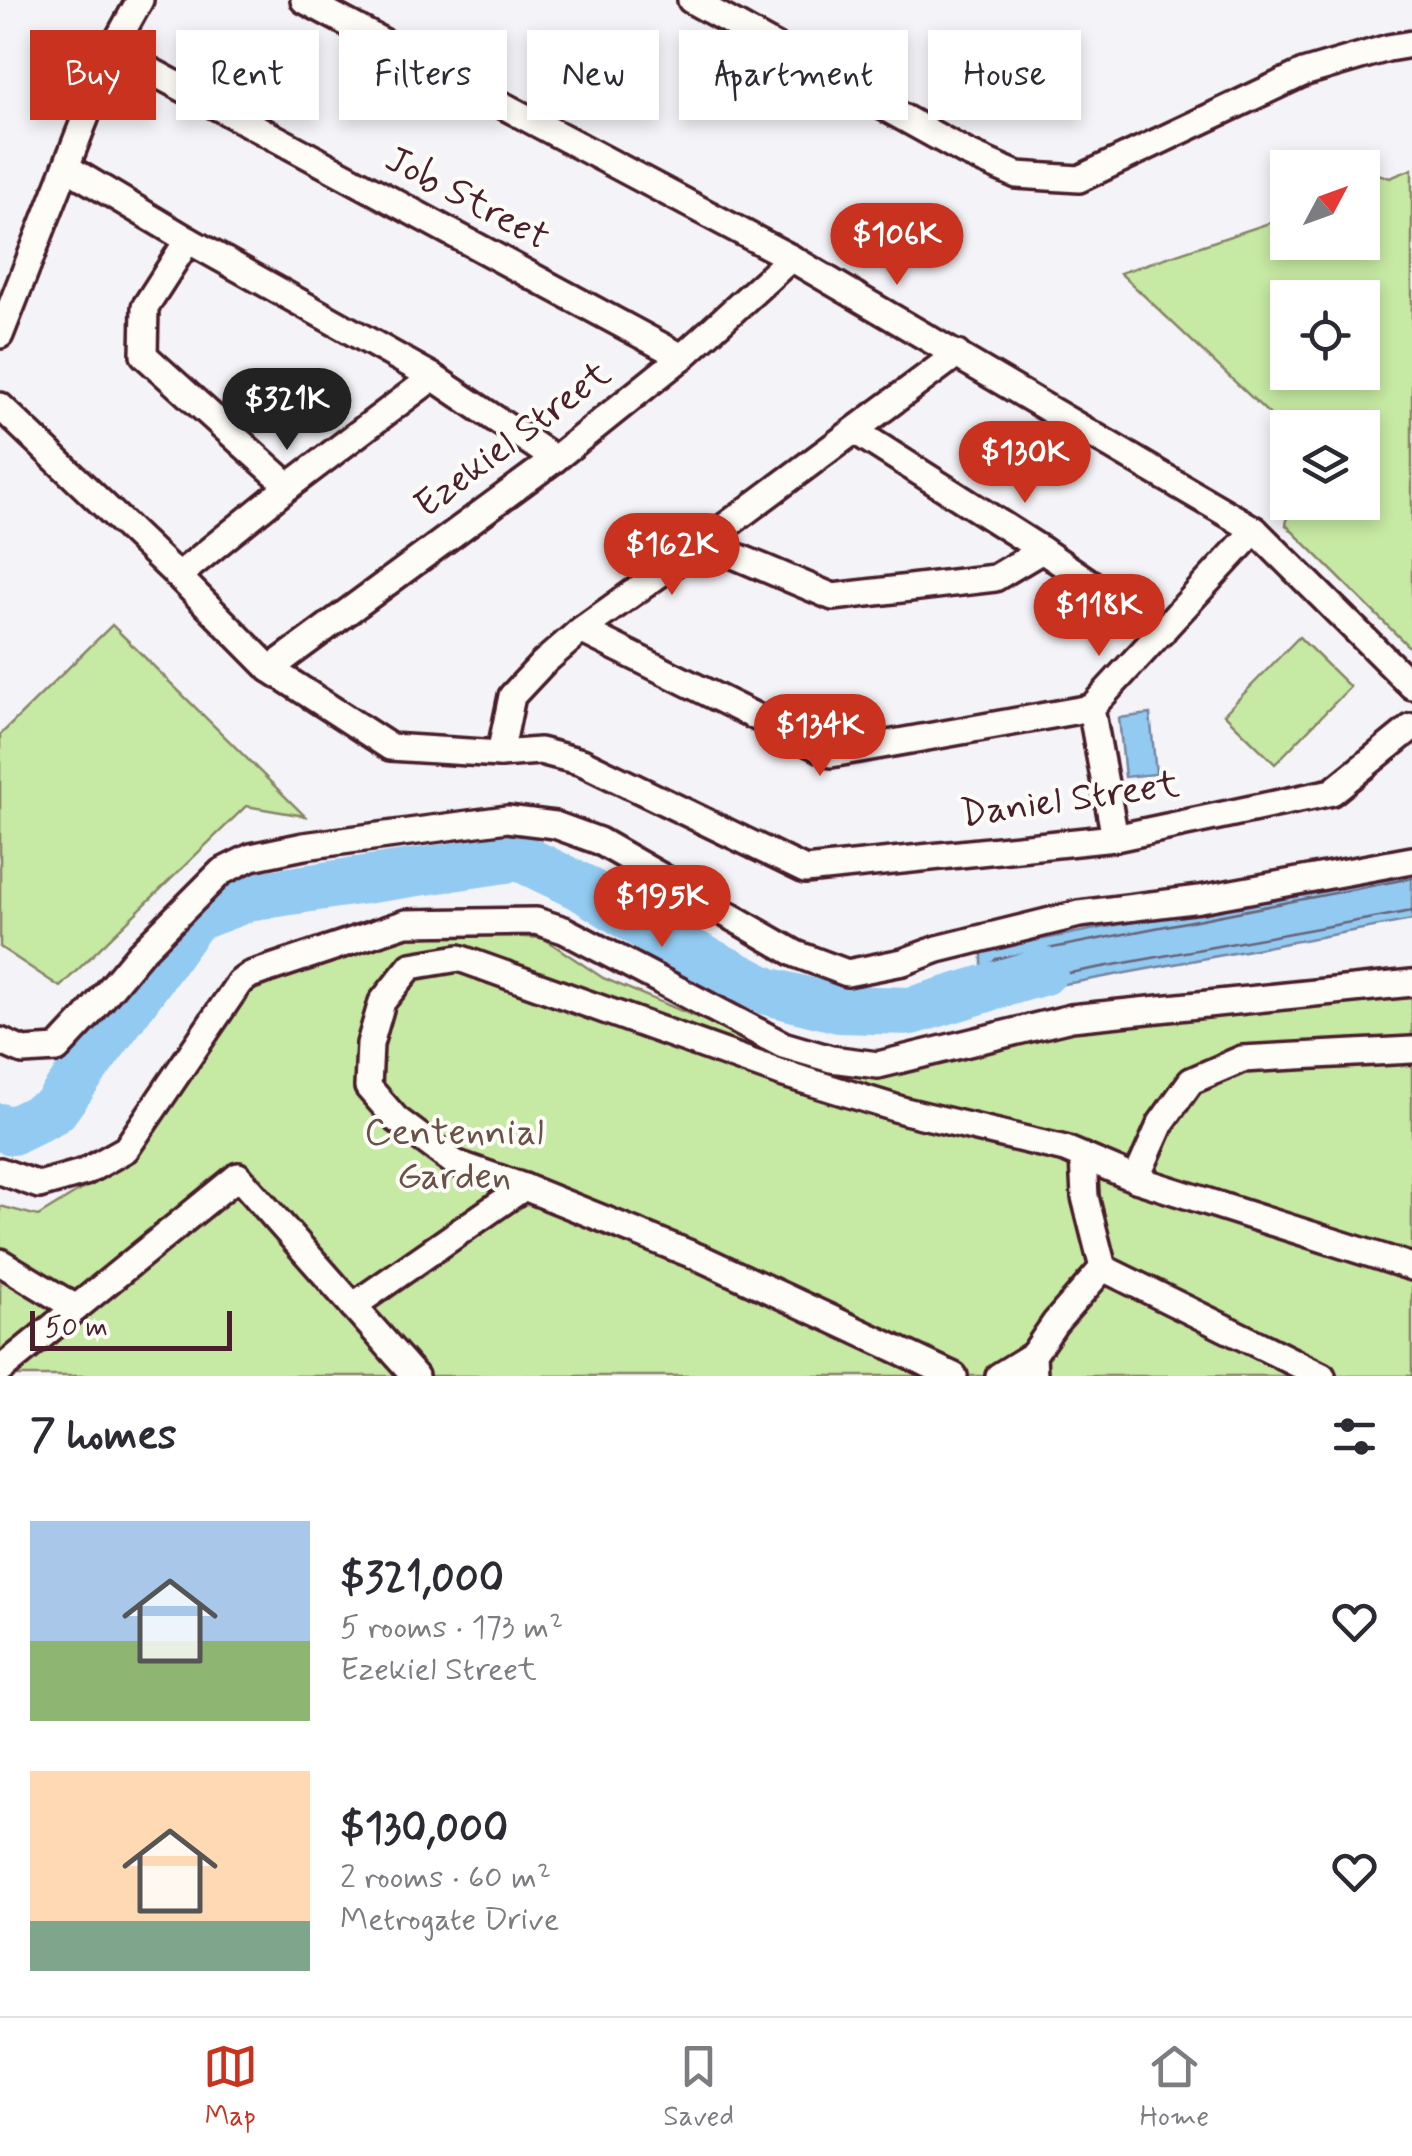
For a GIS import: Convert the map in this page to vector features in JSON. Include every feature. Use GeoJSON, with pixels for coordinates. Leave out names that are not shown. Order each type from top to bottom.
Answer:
{"type":"FeatureCollection","features":[{"type":"Feature","properties":{"kind":"street"},"geometry":{"type":"LineString","coordinates":[[123,30],[140,0]]}},
{"type":"Feature","properties":{"kind":"street"},"geometry":{"type":"LineString","coordinates":[[304,0],[791,258],[1255,530],[1412,686]]}},
{"type":"Feature","properties":{"kind":"street"},"geometry":{"type":"LineString","coordinates":[[691,0],[967,153],[1017,175],[1079,180],[1304,73],[1412,44]]}},
{"type":"Feature","properties":{"kind":"street","name":"Job Street"},"geometry":{"type":"LineString","coordinates":[[156,74],[682,357]]}},
{"type":"Feature","properties":{"kind":"street"},"geometry":{"type":"LineString","coordinates":[[0,335],[84,120]]}},
{"type":"Feature","properties":{"kind":"street"},"geometry":{"type":"LineString","coordinates":[[66,167],[433,377],[554,460]]}},
{"type":"Feature","properties":{"kind":"street"},"geometry":{"type":"LineString","coordinates":[[188,240],[145,307],[144,355],[289,486]]}},
{"type":"Feature","properties":{"kind":"street","name":"Ezekiel Street"},"geometry":{"type":"LineString","coordinates":[[270,669],[554,460],[682,357],[791,258]]}},
{"type":"Feature","properties":{"kind":"street"},"geometry":{"type":"LineString","coordinates":[[500,754],[512,696],[542,664],[581,630],[957,354]]}},
{"type":"Feature","properties":{"kind":"street"},"geometry":{"type":"LineString","coordinates":[[178,576],[433,377]]}},
{"type":"Feature","properties":{"kind":"street"},"geometry":{"type":"LineString","coordinates":[[0,406],[270,669]]}},
{"type":"Feature","properties":{"kind":"street"},"geometry":{"type":"LineString","coordinates":[[855,431],[1162,632]]}},
{"type":"Feature","properties":{"kind":"street"},"geometry":{"type":"LineString","coordinates":[[581,630],[831,754],[1091,708],[1255,530]]}},
{"type":"Feature","properties":{"kind":"street"},"geometry":{"type":"LineString","coordinates":[[707,540],[833,598],[996,578],[1042,550]]}},
{"type":"Feature","properties":{"kind":"street","name":"Daniel Street"},"geometry":{"type":"LineString","coordinates":[[270,669],[390,747],[500,754],[540,751],[582,762],[805,870],[1115,838],[1332,792],[1412,728]]}},
{"type":"Feature","properties":{"kind":"street"},"geometry":{"type":"LineString","coordinates":[[1091,708],[1115,838]]}},
{"type":"Feature","properties":{"kind":"street"},"geometry":{"type":"LineString","coordinates":[[0,1041],[23,1051],[57,1049],[140,952],[221,872],[251,857],[304,846],[489,822],[555,825],[599,841],[796,954],[847,973],[904,962],[938,949],[1079,914],[1200,899],[1412,860]]}},
{"type":"Feature","properties":{"kind":"street"},"geometry":{"type":"LineString","coordinates":[[0,1171],[38,1185],[85,1172],[126,1149],[239,983],[250,975],[406,923],[536,921],[579,938],[783,1045],[831,1060],[878,1065],[1070,1018],[1412,982]]}},
{"type":"Feature","properties":{"kind":"street"},"geometry":{"type":"LineString","coordinates":[[954,1376],[702,1259],[447,1160],[396,1119],[368,1087],[370,1044],[382,1002],[411,966],[459,958],[781,1072],[905,1112],[1065,1149],[1125,1174],[1412,1267]]}},
{"type":"Feature","properties":{"kind":"street"},"geometry":{"type":"LineString","coordinates":[[1086,1196],[1125,1174],[1190,1081],[1242,1059],[1412,1050]]}},
{"type":"Feature","properties":{"kind":"street"},"geometry":{"type":"LineString","coordinates":[[1084,1157],[1086,1196],[1103,1268]]}},
{"type":"Feature","properties":{"kind":"street"},"geometry":{"type":"LineString","coordinates":[[0,1370],[238,1176],[415,1376]]}},
{"type":"Feature","properties":{"kind":"street"},"geometry":{"type":"LineString","coordinates":[[352,1306],[524,1187]]}},
{"type":"Feature","properties":{"kind":"street"},"geometry":{"type":"LineString","coordinates":[[0,1262],[76,1308]]}},
{"type":"Feature","properties":{"kind":"street"},"geometry":{"type":"LineString","coordinates":[[999,1376],[1033,1365],[1055,1323],[1103,1268]]}},
{"type":"Feature","properties":{"kind":"street"},"geometry":{"type":"LineString","coordinates":[[1103,1268],[1322,1376]]}},
{"type":"Feature","properties":{"kind":"green space"},"geometry":{"type":"Polygon","coordinates":[[[1412,169],[1412,650],[1286,525],[1287,520],[1380,520],[1380,410],[1270,410],[1270,415],[1120,273],[1270,223],[1270,260],[1380,260],[1380,175],[1390,178],[1412,169]]]}},
{"type":"Feature","properties":{"kind":"green space"},"geometry":{"type":"Polygon","coordinates":[[[112,625],[305,816],[246,806],[60,987],[0,947],[0,735],[112,625]]]}},
{"type":"Feature","properties":{"kind":"green space"},"geometry":{"type":"Polygon","coordinates":[[[1299,637],[1350,687],[1275,764],[1224,714],[1299,637]]]}},
{"type":"Feature","properties":{"kind":"green space","name":"Centennial Garden"},"geometry":{"type":"Polygon","coordinates":[[[409,931],[543,938],[603,978],[782,1053],[878,1070],[1072,1009],[1412,988],[1412,1376],[0,1376],[0,1206],[38,1216],[134,1157],[244,994],[409,931]]]}},
{"type":"Feature","properties":{"kind":"water"},"geometry":{"type":"Polygon","coordinates":[[[1150,714],[1156,774],[1125,777],[1119,718],[1150,714]]]}},
{"type":"Feature","properties":{"kind":"water"},"geometry":{"type":"Polygon","coordinates":[[[1412,868],[1412,920],[982,996],[982,951],[1412,868]]]}},
{"type":"Feature","properties":{"kind":"waterway"},"geometry":{"type":"LineString","coordinates":[[0,1127],[12,1131],[54,1110],[194,918],[250,897],[519,857],[583,888],[668,941],[767,991],[839,1009],[911,1011],[1044,971]]}}]}
